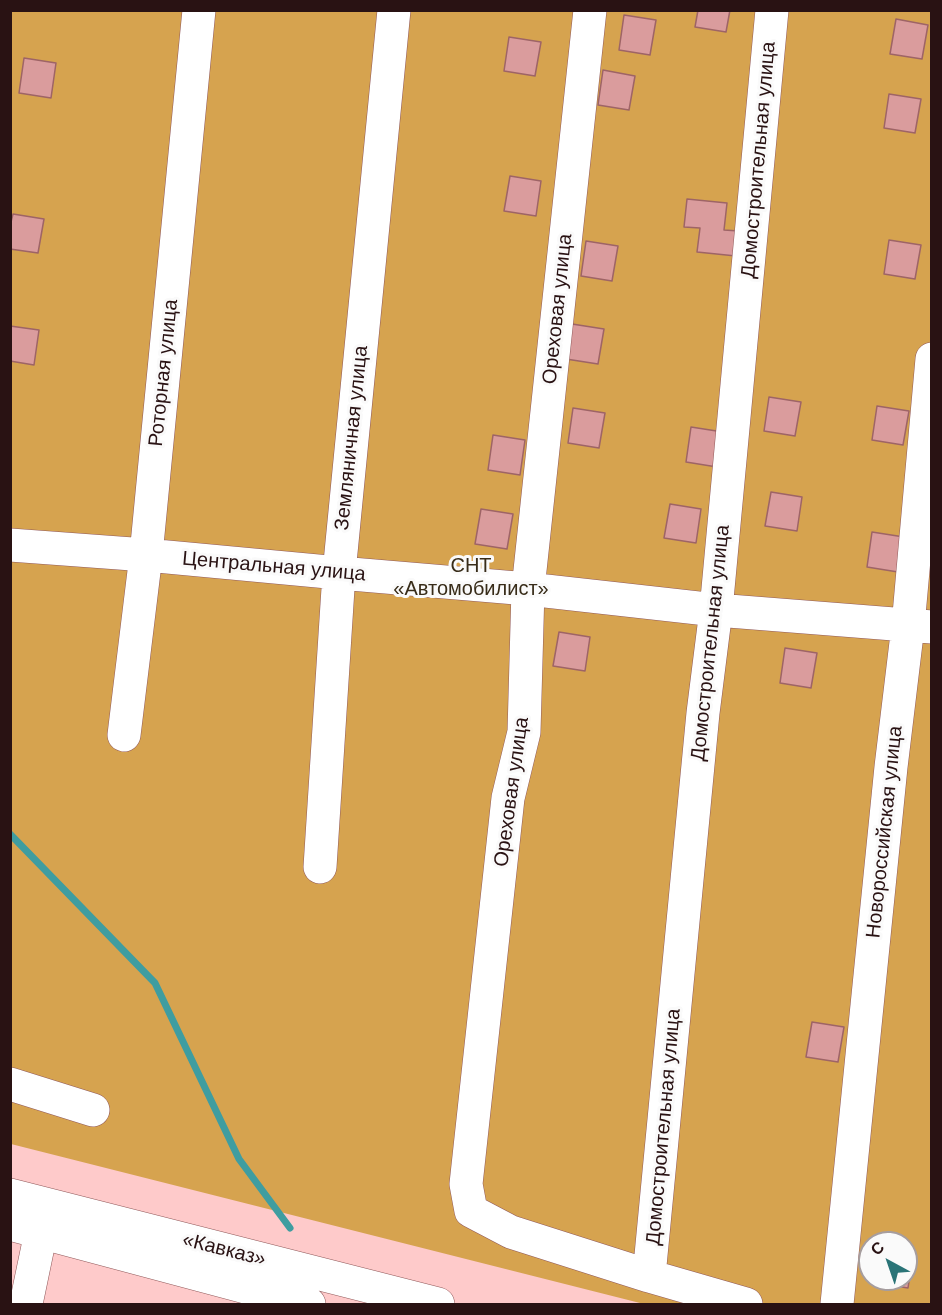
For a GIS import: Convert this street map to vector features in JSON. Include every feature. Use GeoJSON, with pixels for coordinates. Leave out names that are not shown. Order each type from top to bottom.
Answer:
{"type":"FeatureCollection","features":[{"type":"Feature","properties":{"kind":"main road","name":"Роторная улица"},"geometry":{"type":"LineString","coordinates":[[124,735],[146,555],[199,10]]}},
{"type":"Feature","properties":{"kind":"main road","name":"Земляничная улица"},"geometry":{"type":"LineString","coordinates":[[320,867],[339,573],[394,10]]}},
{"type":"Feature","properties":{"kind":"main road","name":"Ореховая улица"},"geometry":{"type":"LineString","coordinates":[[590,10],[528,588],[524,732],[508,798],[466,1184],[471,1211],[511,1232],[746,1305]]}},
{"type":"Feature","properties":{"kind":"main road","name":"Домостроительная улица"},"geometry":{"type":"LineString","coordinates":[[649,1276],[703,713],[716,610],[772,10]]}},
{"type":"Feature","properties":{"kind":"main road","name":"Новороссийская улица"},"geometry":{"type":"LineString","coordinates":[[837,1305],[891,766],[920,627],[932,359]]}},
{"type":"Feature","properties":{"kind":"main road","name":"Центральная улица"},"geometry":{"type":"LineString","coordinates":[[10,545],[528,588],[716,610],[920,627]]}},
{"type":"Feature","properties":{"kind":"main road"},"geometry":{"type":"LineString","coordinates":[[10,1084],[93,1110]]}},
{"type":"Feature","properties":{"kind":"main road","name":"«Кавказ»"},"geometry":{"type":"LineString","coordinates":[[10,1194],[438,1305]]}},
{"type":"Feature","properties":{"kind":"main road"},"geometry":{"type":"LineString","coordinates":[[26,1228],[26,1305]]}},
{"type":"Feature","properties":{"kind":"main road","name":"«Кавказ»"},"geometry":{"type":"LineString","coordinates":[[26,1228],[309,1305]]}},
{"type":"Feature","properties":{"kind":"green space","name":"СНТ «Автомобилист»"},"geometry":{"type":"Polygon","coordinates":[[[10,11],[931,11],[931,1304],[644,1304],[11,1144],[10,11]]]}},
{"type":"Feature","properties":{"kind":"building"},"geometry":{"type":"Polygon","coordinates":[[[698,10],[730,10],[726,32],[695,27],[698,10]]]}},
{"type":"Feature","properties":{"kind":"building"},"geometry":{"type":"Polygon","coordinates":[[[624,15],[656,20],[650,55],[619,50],[624,15]]]}},
{"type":"Feature","properties":{"kind":"building"},"geometry":{"type":"Polygon","coordinates":[[[896,19],[928,25],[922,59],[890,54],[896,19]]]}},
{"type":"Feature","properties":{"kind":"building"},"geometry":{"type":"Polygon","coordinates":[[[509,37],[541,42],[535,76],[504,71],[509,37]]]}},
{"type":"Feature","properties":{"kind":"building"},"geometry":{"type":"Polygon","coordinates":[[[24,58],[56,63],[51,98],[19,93],[24,58]]]}},
{"type":"Feature","properties":{"kind":"building"},"geometry":{"type":"Polygon","coordinates":[[[603,70],[635,76],[629,110],[598,105],[603,70]]]}},
{"type":"Feature","properties":{"kind":"building"},"geometry":{"type":"Polygon","coordinates":[[[889,94],[921,99],[915,133],[884,128],[889,94]]]}},
{"type":"Feature","properties":{"kind":"building"},"geometry":{"type":"Polygon","coordinates":[[[510,176],[541,181],[536,216],[504,211],[510,176]]]}},
{"type":"Feature","properties":{"kind":"building"},"geometry":{"type":"Polygon","coordinates":[[[687,199],[727,203],[724,230],[739,231],[736,256],[697,252],[700,228],[684,227],[687,199]]]}},
{"type":"Feature","properties":{"kind":"building"},"geometry":{"type":"Polygon","coordinates":[[[13,214],[44,219],[38,253],[10,249],[10,226],[13,214]]]}},
{"type":"Feature","properties":{"kind":"building"},"geometry":{"type":"Polygon","coordinates":[[[889,240],[921,245],[915,279],[884,274],[889,240]]]}},
{"type":"Feature","properties":{"kind":"building"},"geometry":{"type":"Polygon","coordinates":[[[586,241],[618,246],[612,281],[581,276],[586,241]]]}},
{"type":"Feature","properties":{"kind":"building"},"geometry":{"type":"Polygon","coordinates":[[[572,324],[604,329],[598,364],[566,359],[572,324]]]}},
{"type":"Feature","properties":{"kind":"building"},"geometry":{"type":"Polygon","coordinates":[[[10,326],[39,330],[34,365],[10,361],[10,326]]]}},
{"type":"Feature","properties":{"kind":"building"},"geometry":{"type":"Polygon","coordinates":[[[769,397],[801,402],[795,436],[764,431],[769,397]]]}},
{"type":"Feature","properties":{"kind":"building"},"geometry":{"type":"Polygon","coordinates":[[[877,406],[909,411],[903,445],[872,440],[877,406]]]}},
{"type":"Feature","properties":{"kind":"building"},"geometry":{"type":"Polygon","coordinates":[[[573,408],[605,413],[599,448],[568,443],[573,408]]]}},
{"type":"Feature","properties":{"kind":"building"},"geometry":{"type":"Polygon","coordinates":[[[691,427],[723,432],[717,467],[686,462],[691,427]]]}},
{"type":"Feature","properties":{"kind":"building"},"geometry":{"type":"Polygon","coordinates":[[[493,435],[525,440],[520,475],[488,470],[493,435]]]}},
{"type":"Feature","properties":{"kind":"building"},"geometry":{"type":"Polygon","coordinates":[[[771,492],[802,497],[797,531],[765,526],[771,492]]]}},
{"type":"Feature","properties":{"kind":"building"},"geometry":{"type":"Polygon","coordinates":[[[670,504],[701,509],[696,543],[664,538],[670,504]]]}},
{"type":"Feature","properties":{"kind":"building"},"geometry":{"type":"Polygon","coordinates":[[[481,509],[513,514],[507,549],[475,544],[481,509]]]}},
{"type":"Feature","properties":{"kind":"building"},"geometry":{"type":"Polygon","coordinates":[[[872,532],[904,537],[898,572],[867,567],[872,532]]]}},
{"type":"Feature","properties":{"kind":"building"},"geometry":{"type":"Polygon","coordinates":[[[559,632],[590,637],[585,671],[553,666],[559,632]]]}},
{"type":"Feature","properties":{"kind":"building"},"geometry":{"type":"Polygon","coordinates":[[[785,648],[817,653],[811,688],[780,683],[785,648]]]}},
{"type":"Feature","properties":{"kind":"building"},"geometry":{"type":"Polygon","coordinates":[[[812,1022],[844,1027],[838,1062],[806,1057],[812,1022]]]}},
{"type":"Feature","properties":{"kind":"waterway"},"geometry":{"type":"LineString","coordinates":[[10,834],[155,983],[239,1159],[290,1228]]}}]}
